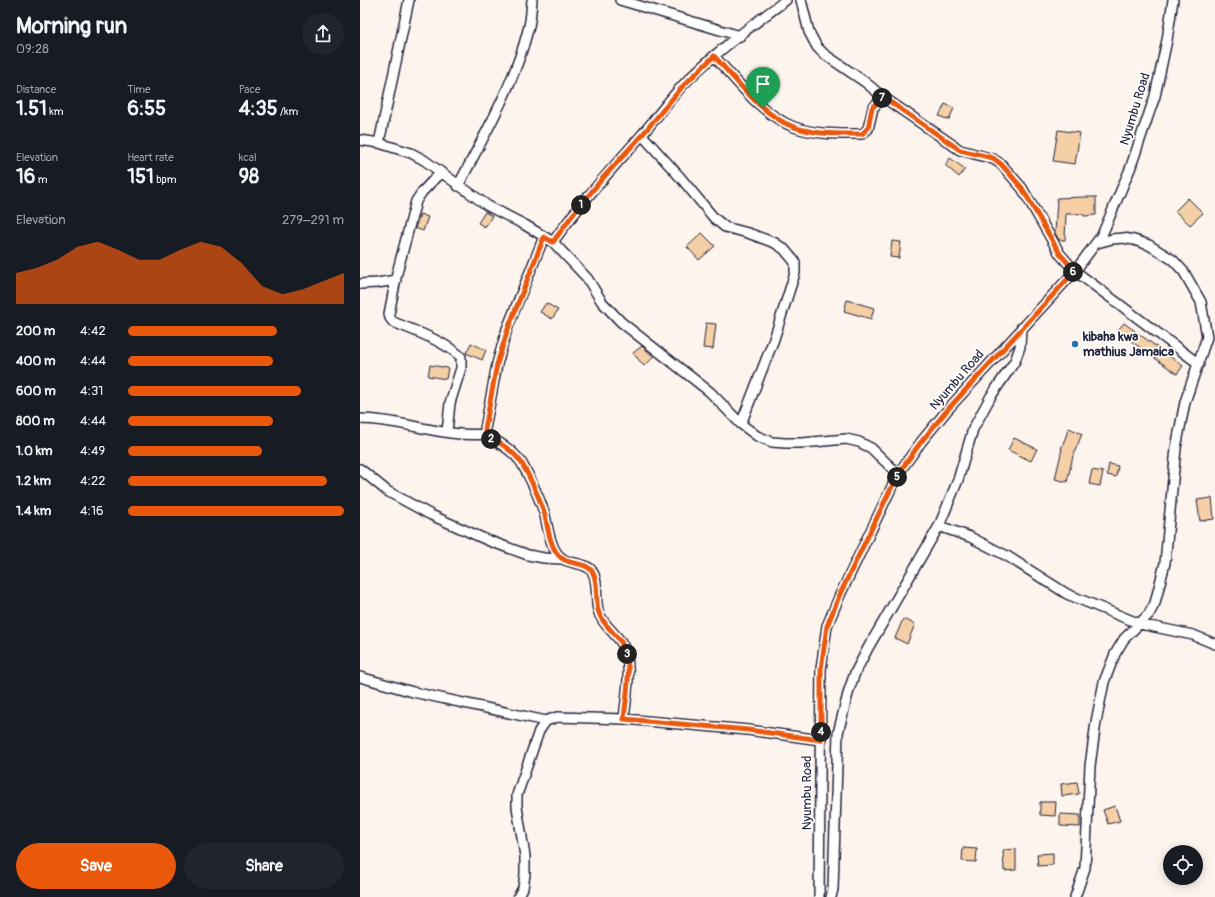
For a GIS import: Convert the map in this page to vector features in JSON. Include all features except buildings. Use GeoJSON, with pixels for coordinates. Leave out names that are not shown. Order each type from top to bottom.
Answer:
{"type":"FeatureCollection","features":[{"type":"Feature","properties":{"kind":"street"},"geometry":{"type":"LineString","coordinates":[[379,143],[408,0]]}},
{"type":"Feature","properties":{"kind":"street"},"geometry":{"type":"LineString","coordinates":[[458,186],[494,117],[514,74],[529,29],[532,0]]}},
{"type":"Feature","properties":{"kind":"street"},"geometry":{"type":"LineString","coordinates":[[620,0],[740,36]]}},
{"type":"Feature","properties":{"kind":"street"},"geometry":{"type":"LineString","coordinates":[[553,242],[584,200],[683,86],[714,56],[786,0]]}},
{"type":"Feature","properties":{"kind":"street"},"geometry":{"type":"LineString","coordinates":[[801,0],[809,32],[817,47],[824,54],[960,150],[993,158],[1001,164],[1022,188],[1060,254],[1075,271],[1199,364]]}},
{"type":"Feature","properties":{"kind":"street","name":"Nyumbu Road"},"geometry":{"type":"LineString","coordinates":[[819,897],[821,669],[827,626],[840,594],[898,474],[921,442],[949,408],[1075,271],[1098,243],[1130,169],[1155,96],[1167,40],[1173,0]]}},
{"type":"Feature","properties":{"kind":"street"},"geometry":{"type":"LineString","coordinates":[[714,56],[763,108],[779,120],[796,128],[827,134],[862,134],[868,128],[872,108],[883,97]]}},
{"type":"Feature","properties":{"kind":"street"},"geometry":{"type":"LineString","coordinates":[[642,135],[714,218],[725,227],[748,233],[775,243],[784,249],[795,262],[795,273],[774,339],[741,424]]}},
{"type":"Feature","properties":{"kind":"street"},"geometry":{"type":"LineString","coordinates":[[360,140],[379,143],[411,153],[424,160],[458,186],[488,206],[553,242],[587,278],[602,302],[621,322],[710,392],[741,424],[757,436],[772,442],[802,443],[846,439],[860,442],[871,448],[898,474]]}},
{"type":"Feature","properties":{"kind":"street"},"geometry":{"type":"LineString","coordinates":[[440,173],[422,192],[416,201],[389,314],[393,322],[432,339],[456,352],[461,357],[461,368],[450,403],[447,432]]}},
{"type":"Feature","properties":{"kind":"street"},"geometry":{"type":"LineString","coordinates":[[485,434],[497,364],[508,329],[544,237]]}},
{"type":"Feature","properties":{"kind":"street"},"geometry":{"type":"LineString","coordinates":[[1075,897],[1085,868],[1090,766],[1096,722],[1104,682],[1115,654],[1124,639],[1149,614],[1155,603],[1165,563],[1176,448],[1185,402],[1199,364],[1211,338],[1201,302],[1184,272],[1173,260],[1149,245],[1134,240],[1117,238],[1098,243]]}},
{"type":"Feature","properties":{"kind":"street"},"geometry":{"type":"LineString","coordinates":[[360,284],[396,280]]}},
{"type":"Feature","properties":{"kind":"street"},"geometry":{"type":"LineString","coordinates":[[831,897],[833,889],[838,733],[849,690],[855,673],[868,648],[940,526],[958,480],[974,429],[991,396],[1015,361],[1020,347],[1021,328]]}},
{"type":"Feature","properties":{"kind":"street"},"geometry":{"type":"LineString","coordinates":[[360,419],[392,421],[407,426],[447,432],[474,435],[485,434],[514,453],[521,462],[537,493],[542,506],[551,544],[562,559],[570,563],[588,567],[592,571],[594,574],[598,611],[604,622],[626,650],[628,657],[628,672],[624,719]]}},
{"type":"Feature","properties":{"kind":"street"},"geometry":{"type":"LineString","coordinates":[[360,469],[387,491],[431,515],[487,540],[528,555],[562,559]]}},
{"type":"Feature","properties":{"kind":"street"},"geometry":{"type":"LineString","coordinates":[[940,526],[970,537],[1007,556],[1067,594],[1140,624],[1193,635],[1215,644]]}},
{"type":"Feature","properties":{"kind":"street"},"geometry":{"type":"LineString","coordinates":[[360,677],[413,692],[546,721],[557,717],[624,719],[748,730],[821,740]]}},
{"type":"Feature","properties":{"kind":"street"},"geometry":{"type":"LineString","coordinates":[[518,897],[523,888],[525,856],[517,807],[517,795],[539,731],[546,721]]}},
{"type":"Feature","properties":{"kind":"place","name":"kibaha kwa mathius Jamaica"},"geometry":{"type":"Point","coordinates":[1075,344]}},
{"type":"Feature","properties":{"kind":"route"},"geometry":{"type":"LineString","coordinates":[[714,56],[763,108],[779,120],[796,128],[827,134],[862,134],[868,128],[872,108],[883,97],[960,150],[993,158],[1001,164],[1022,188],[1060,254],[1075,271],[1015,334],[949,408],[921,442],[898,474],[840,594],[827,626],[821,669],[821,740],[748,730],[624,719],[628,657],[621,642],[604,622],[598,611],[594,574],[588,567],[570,563],[562,559],[557,554],[551,544],[544,513],[537,493],[521,462],[514,453],[485,434],[497,364],[508,329],[544,237],[553,242],[602,179],[642,135],[683,86],[714,56]]}}]}
